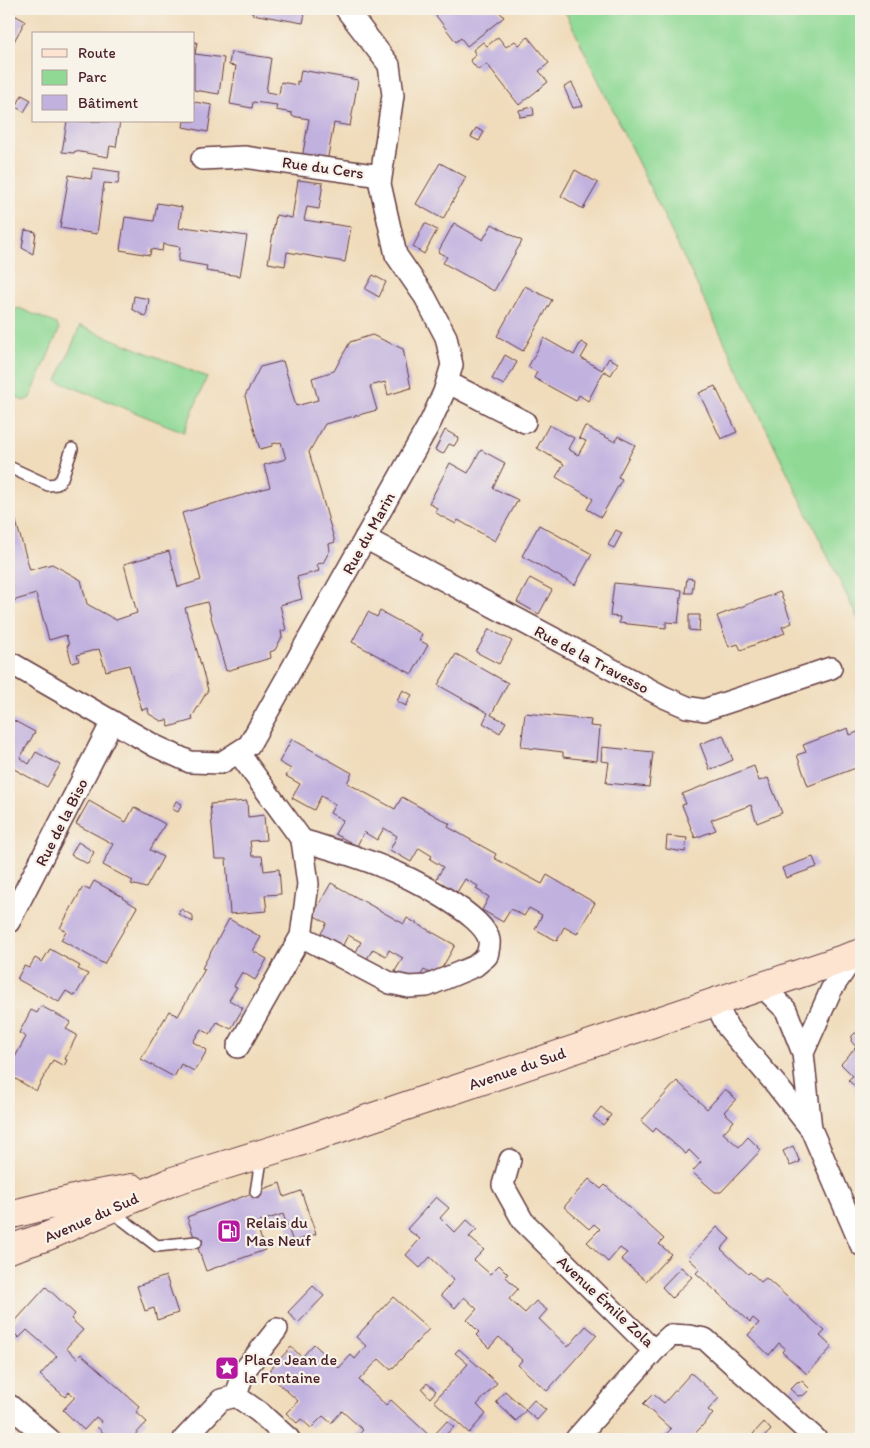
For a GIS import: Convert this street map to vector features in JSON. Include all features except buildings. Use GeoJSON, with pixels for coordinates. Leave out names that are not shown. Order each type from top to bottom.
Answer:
{"type":"FeatureCollection","features":[{"type":"Feature","properties":{"kind":"main road","name":"Avenue du Sud"},"geometry":{"type":"LineString","coordinates":[[9,1250],[48,1236],[172,1181],[296,1143],[857,955]]}},
{"type":"Feature","properties":{"kind":"main road","name":"Avenue du Sud"},"geometry":{"type":"LineString","coordinates":[[9,1215],[86,1196],[172,1181]]}},
{"type":"Feature","properties":{"kind":"street","name":"Rue du Cers"},"geometry":{"type":"LineString","coordinates":[[202,159],[244,157],[381,176],[393,95],[389,64],[346,9]]}},
{"type":"Feature","properties":{"kind":"street","name":"Rue du Marin"},"geometry":{"type":"LineString","coordinates":[[9,662],[155,746],[190,762],[221,763],[249,745],[431,421],[444,392],[452,365],[446,337],[426,298],[396,255],[380,184],[381,176]]}},
{"type":"Feature","properties":{"kind":"street"},"geometry":{"type":"LineString","coordinates":[[447,382],[525,422]]}},
{"type":"Feature","properties":{"kind":"street","name":"Rue de la Travesso"},"geometry":{"type":"LineString","coordinates":[[365,538],[664,697],[687,707],[704,710],[831,668]]}},
{"type":"Feature","properties":{"kind":"street","name":"Rue de la Biso"},"geometry":{"type":"LineString","coordinates":[[9,922],[112,722]]}},
{"type":"Feature","properties":{"kind":"street"},"geometry":{"type":"LineString","coordinates":[[238,752],[302,840],[308,884],[301,936],[238,1047]]}},
{"type":"Feature","properties":{"kind":"street"},"geometry":{"type":"LineString","coordinates":[[301,936],[390,983],[409,987],[427,986],[474,966],[488,956],[489,939],[480,924],[464,910],[428,888],[383,867],[302,840]]}},
{"type":"Feature","properties":{"kind":"street"},"geometry":{"type":"LineString","coordinates":[[803,1053],[832,990],[857,955]]}},
{"type":"Feature","properties":{"kind":"street"},"geometry":{"type":"LineString","coordinates":[[762,986],[786,1010],[803,1053],[811,1129]]}},
{"type":"Feature","properties":{"kind":"street"},"geometry":{"type":"LineString","coordinates":[[715,1002],[728,1028],[811,1129],[861,1245]]}},
{"type":"Feature","properties":{"kind":"street","name":"Avenue Émile Zola"},"geometry":{"type":"LineString","coordinates":[[510,1160],[503,1185],[523,1221],[654,1351],[670,1335],[705,1339],[816,1439]]}},
{"type":"Feature","properties":{"kind":"street"},"geometry":{"type":"LineString","coordinates":[[236,1396],[244,1371],[277,1329]]}},
{"type":"Feature","properties":{"kind":"street"},"geometry":{"type":"LineString","coordinates":[[576,1439],[654,1351]]}},
{"type":"Feature","properties":{"kind":"street"},"geometry":{"type":"LineString","coordinates":[[184,1439],[221,1400],[236,1396],[259,1412],[289,1439]]}},
{"type":"Feature","properties":{"kind":"street"},"geometry":{"type":"LineString","coordinates":[[9,1405],[49,1439]]}},
{"type":"Feature","properties":{"kind":"lane"},"geometry":{"type":"LineString","coordinates":[[9,468],[48,485],[58,484],[72,449]]}},
{"type":"Feature","properties":{"kind":"lane"},"geometry":{"type":"LineString","coordinates":[[256,1192],[262,1153]]}},
{"type":"Feature","properties":{"kind":"lane"},"geometry":{"type":"LineString","coordinates":[[109,1209],[157,1246],[196,1242]]}},
{"type":"Feature","properties":{"kind":"green space"},"geometry":{"type":"Polygon","coordinates":[[[564,9],[861,9],[861,625],[564,9]]]}},
{"type":"Feature","properties":{"kind":"green space"},"geometry":{"type":"Polygon","coordinates":[[[19,308],[57,324],[59,330],[30,398],[24,401],[9,394],[9,320],[13,311],[19,308]]]}},
{"type":"Feature","properties":{"kind":"green space"},"geometry":{"type":"Polygon","coordinates":[[[80,326],[207,377],[184,432],[57,381],[80,326]]]}},
{"type":"Feature","properties":{"kind":"place","name":"Relais du Mas Neuf"},"geometry":{"type":"Point","coordinates":[229,1231]}},
{"type":"Feature","properties":{"kind":"place","name":"Place Jean de la Fontaine"},"geometry":{"type":"Point","coordinates":[227,1368]}}]}
